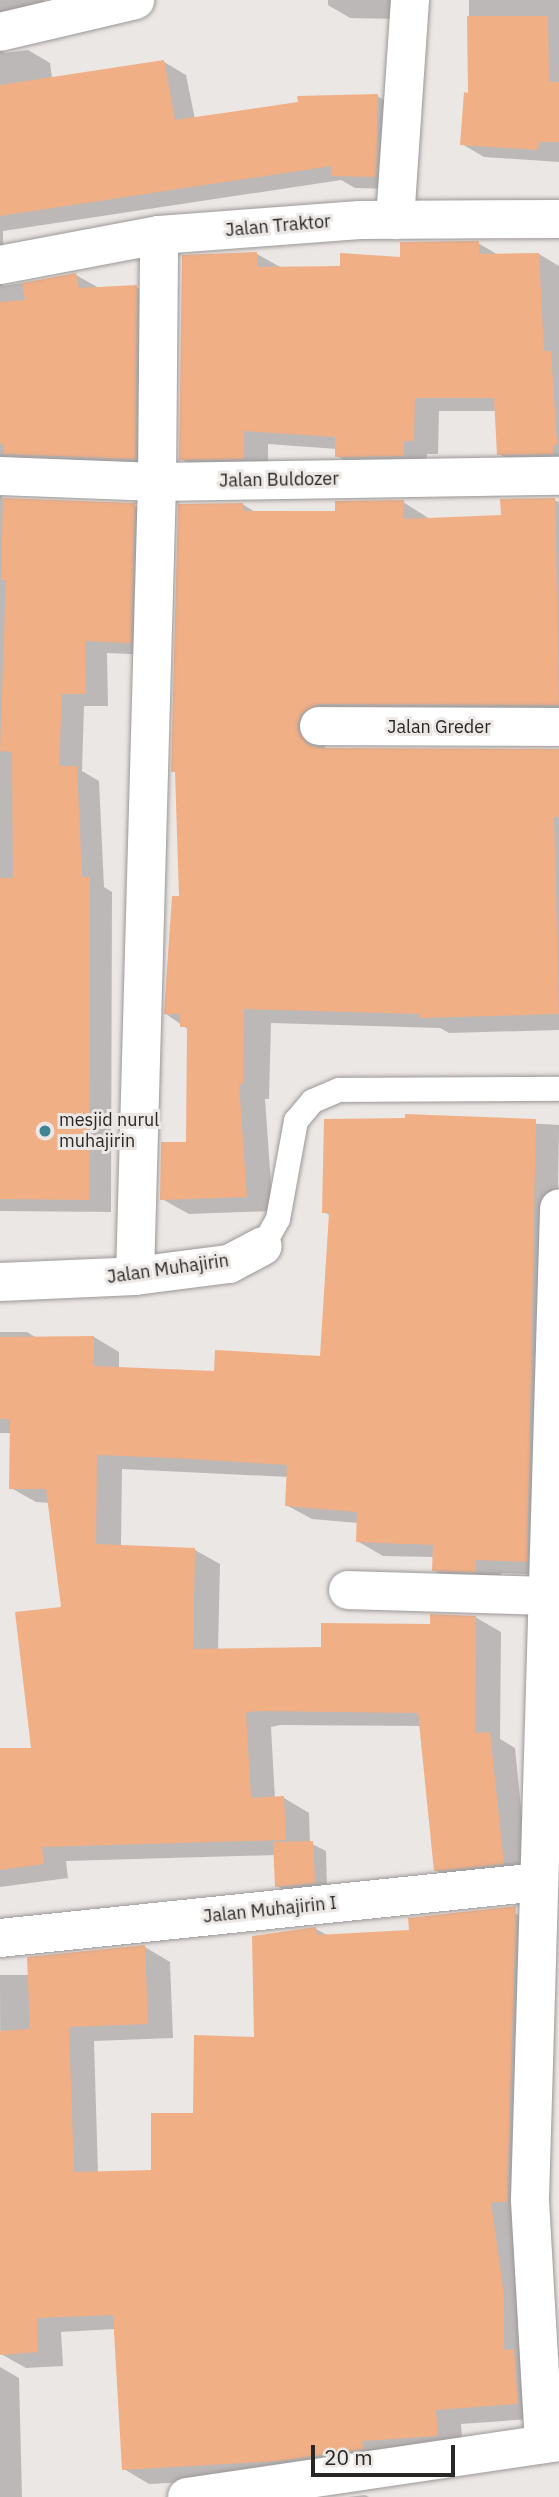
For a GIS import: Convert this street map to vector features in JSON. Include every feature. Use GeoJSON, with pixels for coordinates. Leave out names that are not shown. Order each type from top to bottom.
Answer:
{"type":"FeatureCollection","features":[{"type":"Feature","properties":{"kind":"street"},"geometry":{"type":"LineString","coordinates":[[0,32],[135,0]]}},
{"type":"Feature","properties":{"kind":"street"},"geometry":{"type":"LineString","coordinates":[[395,220],[410,0]]}},
{"type":"Feature","properties":{"kind":"street","name":"Jalan Traktor"},"geometry":{"type":"LineString","coordinates":[[0,265],[159,235],[395,220],[559,219]]}},
{"type":"Feature","properties":{"kind":"street"},"geometry":{"type":"LineString","coordinates":[[135,1276],[157,482],[159,235]]}},
{"type":"Feature","properties":{"kind":"street","name":"Jalan Buldozer"},"geometry":{"type":"LineString","coordinates":[[0,476],[157,482],[559,476]]}},
{"type":"Feature","properties":{"kind":"street","name":"Jalan Greder"},"geometry":{"type":"LineString","coordinates":[[319,726],[559,727]]}},
{"type":"Feature","properties":{"kind":"street"},"geometry":{"type":"LineString","coordinates":[[187,2497],[551,2443],[530,2199],[547,2081],[539,1882],[550,1772],[547,1596],[559,1208]]}},
{"type":"Feature","properties":{"kind":"street","name":"Jalan Muhajirin"},"geometry":{"type":"LineString","coordinates":[[0,1282],[135,1276],[229,1264],[263,1246]]}},
{"type":"Feature","properties":{"kind":"street"},"geometry":{"type":"LineString","coordinates":[[348,1590],[547,1596]]}},
{"type":"Feature","properties":{"kind":"street","name":"Jalan Muhajirin I"},"geometry":{"type":"LineString","coordinates":[[0,1938],[539,1882]]}},
{"type":"Feature","properties":{"kind":"lane","name":"Jalan Muhajirin"},"geometry":{"type":"LineString","coordinates":[[263,1246],[278,1219],[296,1121],[313,1101],[339,1090],[559,1088]]}},
{"type":"Feature","properties":{"kind":"building"},"geometry":{"type":"Polygon","coordinates":[[[467,16],[548,16],[549,82],[559,82],[559,142],[539,142],[538,150],[460,145],[464,92],[468,93],[467,16]]]}},
{"type":"Feature","properties":{"kind":"building"},"geometry":{"type":"Polygon","coordinates":[[[164,60],[175,120],[298,102],[297,96],[378,94],[376,177],[331,176],[331,166],[0,216],[0,85],[164,60]]]}},
{"type":"Feature","properties":{"kind":"building"},"geometry":{"type":"Polygon","coordinates":[[[479,241],[479,254],[539,253],[544,351],[551,351],[557,445],[553,445],[553,454],[497,455],[494,398],[415,398],[414,441],[404,441],[404,456],[335,457],[335,437],[244,431],[244,459],[179,460],[182,255],[257,252],[258,267],[340,266],[340,253],[400,257],[400,242],[479,241]]]}},
{"type":"Feature","properties":{"kind":"building"},"geometry":{"type":"Polygon","coordinates":[[[76,273],[79,288],[137,285],[135,459],[4,454],[4,444],[0,444],[0,302],[25,300],[22,283],[76,273]]]}},
{"type":"Feature","properties":{"kind":"building"},"geometry":{"type":"Polygon","coordinates":[[[3,498],[135,503],[131,643],[85,641],[86,694],[62,694],[59,766],[77,766],[82,877],[90,877],[89,1200],[0,1199],[0,878],[13,878],[12,752],[0,751],[6,580],[1,580],[3,498]]]}},
{"type":"Feature","properties":{"kind":"building"},"geometry":{"type":"Polygon","coordinates":[[[555,498],[559,705],[319,704],[301,714],[297,727],[307,744],[319,748],[559,749],[559,817],[554,817],[559,1014],[420,1018],[420,1014],[244,1009],[243,1084],[239,1084],[247,1197],[160,1200],[161,1142],[186,1142],[187,1027],[180,1027],[180,1014],[164,1014],[172,896],[179,896],[175,772],[171,772],[178,504],[243,503],[243,511],[335,511],[335,501],[404,500],[403,519],[501,515],[500,499],[555,498]]]}},
{"type":"Feature","properties":{"kind":"building"},"geometry":{"type":"Polygon","coordinates":[[[405,1114],[536,1119],[527,1562],[476,1560],[476,1572],[432,1571],[433,1545],[356,1542],[357,1512],[285,1506],[287,1465],[174,1458],[97,1455],[96,1544],[195,1548],[193,1649],[321,1647],[321,1623],[430,1624],[430,1614],[476,1616],[475,1733],[490,1732],[504,1864],[434,1871],[418,1713],[254,1711],[246,1713],[251,1798],[284,1796],[286,1840],[42,1847],[44,1864],[0,1870],[0,1748],[31,1748],[15,1612],[61,1607],[46,1489],[9,1489],[10,1419],[0,1419],[0,1337],[94,1336],[94,1366],[214,1371],[215,1350],[320,1356],[329,1213],[322,1213],[324,1119],[405,1118],[405,1114]]]}},
{"type":"Feature","properties":{"kind":"building"},"geometry":{"type":"Polygon","coordinates":[[[313,1841],[315,1883],[275,1887],[273,1842],[313,1841]]]}},
{"type":"Feature","properties":{"kind":"building"},"geometry":{"type":"Polygon","coordinates":[[[516,1906],[507,2202],[491,2202],[504,2295],[504,2350],[514,2349],[518,2404],[436,2410],[438,2436],[362,2441],[363,2449],[278,2461],[122,2470],[113,2315],[37,2318],[38,2352],[0,2355],[0,2031],[30,2029],[27,1957],[145,1945],[148,2024],[69,2027],[74,2172],[151,2170],[151,2113],[193,2113],[194,2035],[254,2037],[252,1936],[316,1927],[317,1935],[409,1930],[408,1918],[516,1906]]]}},
{"type":"Feature","properties":{"kind":"place","name":"mesjid nurul muhajirin"},"geometry":{"type":"Point","coordinates":[45,1131]}}]}
